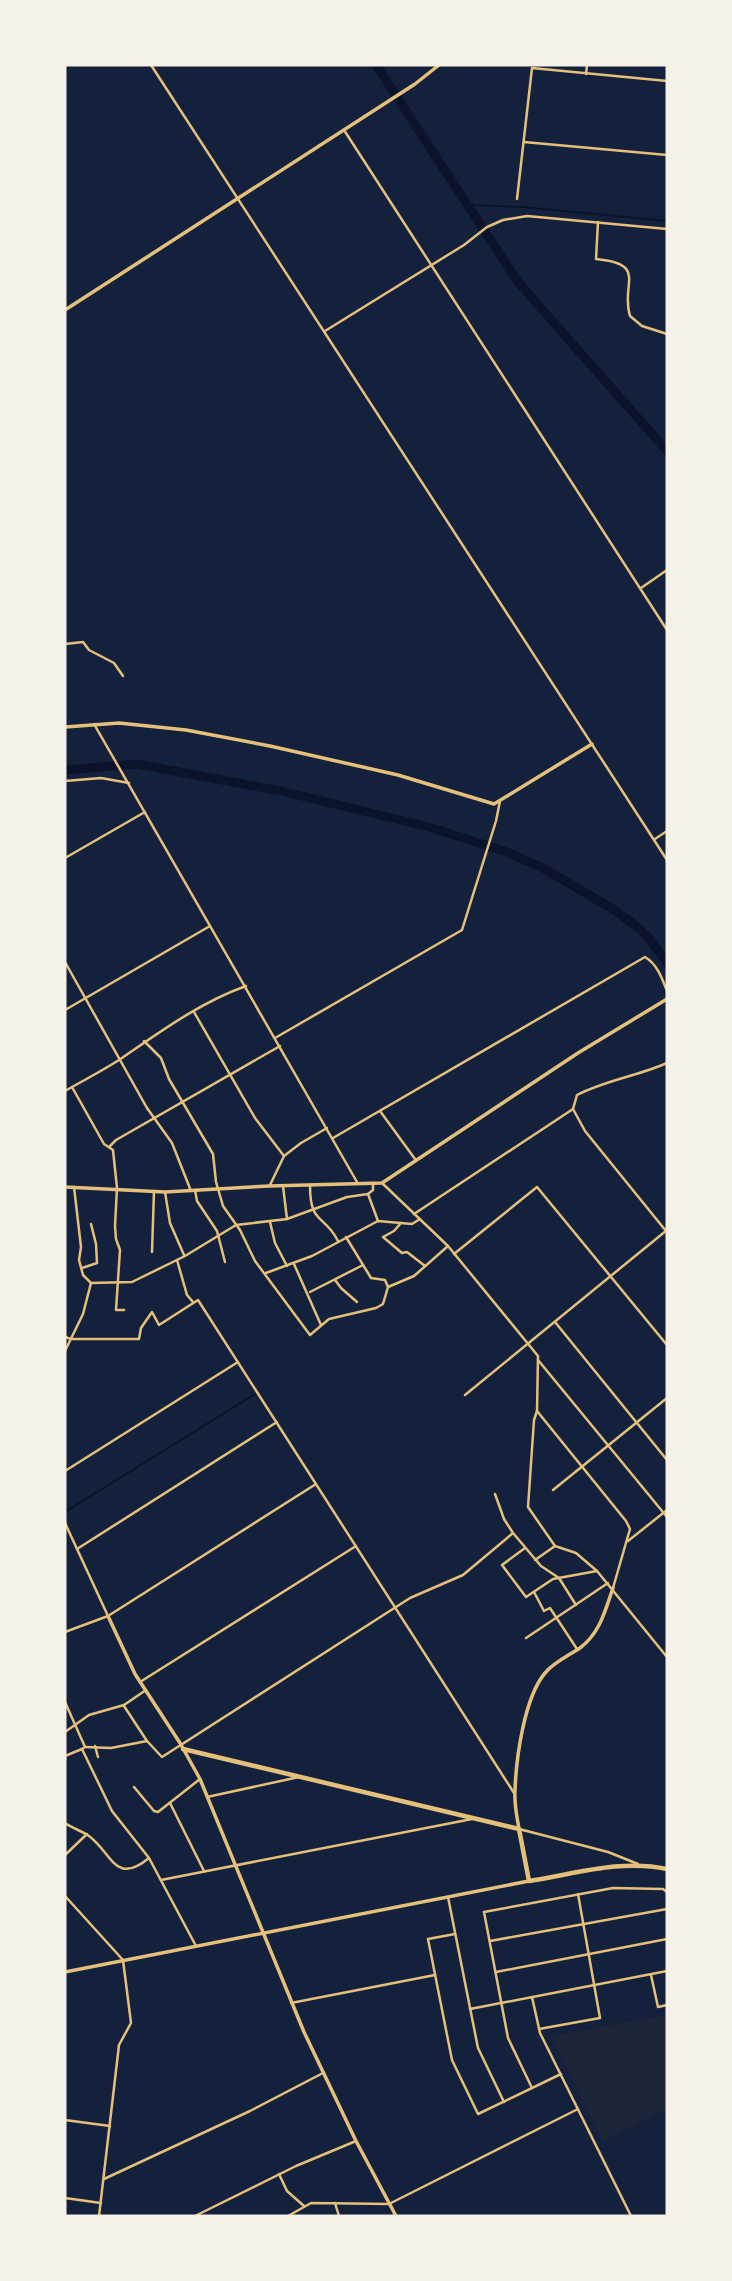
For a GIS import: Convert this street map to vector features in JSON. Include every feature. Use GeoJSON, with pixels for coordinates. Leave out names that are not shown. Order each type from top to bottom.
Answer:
{"type":"FeatureCollection","features":[{"type":"Feature","properties":{"kind":"main road"},"geometry":{"type":"LineString","coordinates":[[182,1746],[519,1829],[529,1881],[638,1864],[667,1869]]}},
{"type":"Feature","properties":{"kind":"street"},"geometry":{"type":"LineString","coordinates":[[151,65],[667,860]]}},
{"type":"Feature","properties":{"kind":"street"},"geometry":{"type":"LineString","coordinates":[[65,310],[401,94],[439,65]]}},
{"type":"Feature","properties":{"kind":"street"},"geometry":{"type":"LineString","coordinates":[[586,74],[587,65]]}},
{"type":"Feature","properties":{"kind":"street"},"geometry":{"type":"LineString","coordinates":[[517,199],[531,68],[667,81]]}},
{"type":"Feature","properties":{"kind":"street"},"geometry":{"type":"LineString","coordinates":[[344,130],[667,629]]}},
{"type":"Feature","properties":{"kind":"street"},"geometry":{"type":"LineString","coordinates":[[523,142],[667,155]]}},
{"type":"Feature","properties":{"kind":"street"},"geometry":{"type":"LineString","coordinates":[[325,331],[464,245],[487,227],[503,220],[527,216],[667,229]]}},
{"type":"Feature","properties":{"kind":"street"},"geometry":{"type":"LineString","coordinates":[[598,222],[596,259],[624,266],[629,272],[631,282],[627,299],[630,316],[642,326],[667,334]]}},
{"type":"Feature","properties":{"kind":"street"},"geometry":{"type":"LineString","coordinates":[[640,588],[667,570]]}},
{"type":"Feature","properties":{"kind":"street"},"geometry":{"type":"LineString","coordinates":[[65,644],[83,642],[89,650],[114,663],[123,676]]}},
{"type":"Feature","properties":{"kind":"street"},"geometry":{"type":"LineString","coordinates":[[94,724],[358,1184]]}},
{"type":"Feature","properties":{"kind":"street"},"geometry":{"type":"LineString","coordinates":[[65,727],[143,724],[186,730],[398,775],[494,804],[592,744]]}},
{"type":"Feature","properties":{"kind":"street"},"geometry":{"type":"LineString","coordinates":[[65,781],[101,778],[129,783]]}},
{"type":"Feature","properties":{"kind":"street"},"geometry":{"type":"LineString","coordinates":[[275,1038],[462,930],[500,801]]}},
{"type":"Feature","properties":{"kind":"street"},"geometry":{"type":"LineString","coordinates":[[65,859],[145,812]]}},
{"type":"Feature","properties":{"kind":"street"},"geometry":{"type":"LineString","coordinates":[[655,840],[667,831]]}},
{"type":"Feature","properties":{"kind":"street"},"geometry":{"type":"LineString","coordinates":[[65,1010],[211,926]]}},
{"type":"Feature","properties":{"kind":"street"},"geometry":{"type":"LineString","coordinates":[[333,1138],[645,957],[659,972],[667,991]]}},
{"type":"Feature","properties":{"kind":"street"},"geometry":{"type":"LineString","coordinates":[[65,961],[154,1118],[172,1143],[197,1201],[217,1235],[225,1262]]}},
{"type":"Feature","properties":{"kind":"street"},"geometry":{"type":"LineString","coordinates":[[65,1091],[120,1059],[144,1041],[227,993],[246,986]]}},
{"type":"Feature","properties":{"kind":"street"},"geometry":{"type":"LineString","coordinates":[[65,1187],[166,1192],[269,1186],[382,1184],[578,1053],[667,999]]}},
{"type":"Feature","properties":{"kind":"street"},"geometry":{"type":"LineString","coordinates":[[194,1012],[255,1118],[284,1156]]}},
{"type":"Feature","properties":{"kind":"street"},"geometry":{"type":"LineString","coordinates":[[144,1041],[161,1058],[182,1102],[213,1154],[223,1206],[255,1261],[310,1335],[329,1319],[383,1304],[388,1287],[385,1280],[371,1278],[346,1237]]}},
{"type":"Feature","properties":{"kind":"street"},"geometry":{"type":"LineString","coordinates":[[110,1146],[116,1140],[280,1046]]}},
{"type":"Feature","properties":{"kind":"street"},"geometry":{"type":"LineString","coordinates":[[414,1214],[573,1109],[577,1096],[600,1083],[638,1074],[667,1063]]}},
{"type":"Feature","properties":{"kind":"street"},"geometry":{"type":"LineString","coordinates":[[72,1087],[104,1144],[113,1150],[117,1188],[114,1226],[120,1250],[116,1310],[124,1310]]}},
{"type":"Feature","properties":{"kind":"street"},"geometry":{"type":"LineString","coordinates":[[465,1395],[667,1231],[585,1131],[573,1109]]}},
{"type":"Feature","properties":{"kind":"street"},"geometry":{"type":"LineString","coordinates":[[380,1111],[416,1160]]}},
{"type":"Feature","properties":{"kind":"street"},"geometry":{"type":"LineString","coordinates":[[269,1186],[284,1156],[300,1143],[327,1128]]}},
{"type":"Feature","properties":{"kind":"street"},"geometry":{"type":"LineString","coordinates":[[74,1186],[82,1247],[80,1268],[92,1283],[132,1282],[185,1256],[236,1225],[270,1222],[313,1212],[347,1197],[368,1194],[373,1190],[373,1184]]}},
{"type":"Feature","properties":{"kind":"street"},"geometry":{"type":"LineString","coordinates":[[382,1184],[448,1246],[538,1360],[666,1511],[667,1517]]}},
{"type":"Feature","properties":{"kind":"street"},"geometry":{"type":"LineString","coordinates":[[310,1185],[313,1212],[335,1234],[338,1241]]}},
{"type":"Feature","properties":{"kind":"street"},"geometry":{"type":"LineString","coordinates":[[283,1186],[287,1219]]}},
{"type":"Feature","properties":{"kind":"street"},"geometry":{"type":"LineString","coordinates":[[454,1254],[537,1187],[667,1345]]}},
{"type":"Feature","properties":{"kind":"street"},"geometry":{"type":"LineString","coordinates":[[152,1252],[154,1191]]}},
{"type":"Feature","properties":{"kind":"street"},"geometry":{"type":"LineString","coordinates":[[166,1192],[170,1223],[185,1256]]}},
{"type":"Feature","properties":{"kind":"street"},"geometry":{"type":"LineString","coordinates":[[368,1194],[378,1221]]}},
{"type":"Feature","properties":{"kind":"street"},"geometry":{"type":"LineString","coordinates":[[264,1274],[294,1264],[378,1221],[412,1224],[420,1219]]}},
{"type":"Feature","properties":{"kind":"street"},"geometry":{"type":"LineString","coordinates":[[270,1222],[275,1243],[288,1266]]}},
{"type":"Feature","properties":{"kind":"street"},"geometry":{"type":"LineString","coordinates":[[401,1223],[383,1237],[402,1253],[407,1252],[425,1266]]}},
{"type":"Feature","properties":{"kind":"street"},"geometry":{"type":"LineString","coordinates":[[80,1268],[97,1263],[91,1224]]}},
{"type":"Feature","properties":{"kind":"street"},"geometry":{"type":"LineString","coordinates":[[388,1287],[414,1276],[448,1246]]}},
{"type":"Feature","properties":{"kind":"street"},"geometry":{"type":"LineString","coordinates":[[177,1260],[187,1295],[194,1302]]}},
{"type":"Feature","properties":{"kind":"street"},"geometry":{"type":"LineString","coordinates":[[294,1264],[321,1325]]}},
{"type":"Feature","properties":{"kind":"street"},"geometry":{"type":"LineString","coordinates":[[308,1293],[363,1265]]}},
{"type":"Feature","properties":{"kind":"street"},"geometry":{"type":"LineString","coordinates":[[335,1280],[357,1302]]}},
{"type":"Feature","properties":{"kind":"street"},"geometry":{"type":"LineString","coordinates":[[65,1351],[83,1314],[92,1283]]}},
{"type":"Feature","properties":{"kind":"street"},"geometry":{"type":"LineString","coordinates":[[65,1337],[139,1339],[152,1312],[159,1325],[198,1300],[515,1794]]}},
{"type":"Feature","properties":{"kind":"street"},"geometry":{"type":"LineString","coordinates":[[555,1322],[667,1460]]}},
{"type":"Feature","properties":{"kind":"street"},"geometry":{"type":"LineString","coordinates":[[538,1360],[537,1411],[534,1420],[528,1507],[555,1546],[576,1553],[613,1588],[667,1657]]}},
{"type":"Feature","properties":{"kind":"street"},"geometry":{"type":"LineString","coordinates":[[65,1471],[238,1362]]}},
{"type":"Feature","properties":{"kind":"street"},"geometry":{"type":"LineString","coordinates":[[553,1490],[667,1398]]}},
{"type":"Feature","properties":{"kind":"street"},"geometry":{"type":"LineString","coordinates":[[537,1411],[630,1529],[613,1588],[596,1632],[551,1667],[535,1689],[519,1750],[515,1794],[519,1829],[608,1852],[638,1864]]}},
{"type":"Feature","properties":{"kind":"street"},"geometry":{"type":"LineString","coordinates":[[77,1549],[276,1422]]}},
{"type":"Feature","properties":{"kind":"street"},"geometry":{"type":"LineString","coordinates":[[65,1632],[108,1616],[316,1484]]}},
{"type":"Feature","properties":{"kind":"street"},"geometry":{"type":"LineString","coordinates":[[495,1494],[503,1519],[513,1533],[535,1560],[559,1577],[576,1605]]}},
{"type":"Feature","properties":{"kind":"street"},"geometry":{"type":"LineString","coordinates":[[628,1541],[666,1511]]}},
{"type":"Feature","properties":{"kind":"street"},"geometry":{"type":"LineString","coordinates":[[65,1523],[123,1651],[200,1779],[291,2003],[356,2141],[396,2216]]}},
{"type":"Feature","properties":{"kind":"street"},"geometry":{"type":"LineString","coordinates":[[124,1705],[147,1741],[162,1757],[410,1598],[463,1575],[513,1533]]}},
{"type":"Feature","properties":{"kind":"street"},"geometry":{"type":"LineString","coordinates":[[140,1682],[356,1546]]}},
{"type":"Feature","properties":{"kind":"street"},"geometry":{"type":"LineString","coordinates":[[535,1560],[555,1546]]}},
{"type":"Feature","properties":{"kind":"street"},"geometry":{"type":"LineString","coordinates":[[525,1548],[502,1565],[526,1597],[552,1579],[597,1571]]}},
{"type":"Feature","properties":{"kind":"street"},"geometry":{"type":"LineString","coordinates":[[526,1638],[608,1583]]}},
{"type":"Feature","properties":{"kind":"street"},"geometry":{"type":"LineString","coordinates":[[534,1592],[544,1611],[550,1608],[577,1649]]}},
{"type":"Feature","properties":{"kind":"street"},"geometry":{"type":"LineString","coordinates":[[65,1732],[89,1715],[124,1705],[146,1690]]}},
{"type":"Feature","properties":{"kind":"street"},"geometry":{"type":"LineString","coordinates":[[65,1702],[113,1811],[149,1857],[196,1946]]}},
{"type":"Feature","properties":{"kind":"street"},"geometry":{"type":"LineString","coordinates":[[65,1760],[65,1756],[83,1748],[111,1748],[147,1741]]}},
{"type":"Feature","properties":{"kind":"street"},"geometry":{"type":"LineString","coordinates":[[95,1746],[98,1757]]}},
{"type":"Feature","properties":{"kind":"street"},"geometry":{"type":"LineString","coordinates":[[207,1797],[298,1779],[299,1775]]}},
{"type":"Feature","properties":{"kind":"street"},"geometry":{"type":"LineString","coordinates":[[134,1787],[158,1812],[200,1779]]}},
{"type":"Feature","properties":{"kind":"street"},"geometry":{"type":"LineString","coordinates":[[170,1803],[204,1871]]}},
{"type":"Feature","properties":{"kind":"street"},"geometry":{"type":"LineString","coordinates":[[160,1880],[475,1818]]}},
{"type":"Feature","properties":{"kind":"street"},"geometry":{"type":"LineString","coordinates":[[65,1823],[87,1834],[114,1866],[139,1867],[149,1857]]}},
{"type":"Feature","properties":{"kind":"street"},"geometry":{"type":"LineString","coordinates":[[65,1855],[87,1834]]}},
{"type":"Feature","properties":{"kind":"street"},"geometry":{"type":"LineString","coordinates":[[65,1972],[529,1881]]}},
{"type":"Feature","properties":{"kind":"street"},"geometry":{"type":"LineString","coordinates":[[532,2088],[509,2038],[484,1912],[614,1888],[663,1889],[667,1892]]}},
{"type":"Feature","properties":{"kind":"street"},"geometry":{"type":"LineString","coordinates":[[539,2029],[600,2018],[578,1894]]}},
{"type":"Feature","properties":{"kind":"street"},"geometry":{"type":"LineString","coordinates":[[65,1896],[123,1960],[131,2023],[119,2045],[100,2216]]}},
{"type":"Feature","properties":{"kind":"street"},"geometry":{"type":"LineString","coordinates":[[448,1897],[478,2048],[504,2102]]}},
{"type":"Feature","properties":{"kind":"street"},"geometry":{"type":"LineString","coordinates":[[490,1941],[667,1909]]}},
{"type":"Feature","properties":{"kind":"street"},"geometry":{"type":"LineString","coordinates":[[455,1934],[428,1939],[452,2060],[478,2114],[561,2074]]}},
{"type":"Feature","properties":{"kind":"street"},"geometry":{"type":"LineString","coordinates":[[496,1972],[667,1940]]}},
{"type":"Feature","properties":{"kind":"street"},"geometry":{"type":"LineString","coordinates":[[470,2008],[667,1971]]}},
{"type":"Feature","properties":{"kind":"street"},"geometry":{"type":"LineString","coordinates":[[651,1974],[658,2007],[667,2005]]}},
{"type":"Feature","properties":{"kind":"street"},"geometry":{"type":"LineString","coordinates":[[291,2003],[435,1975]]}},
{"type":"Feature","properties":{"kind":"street"},"geometry":{"type":"LineString","coordinates":[[532,1997],[539,2029],[631,2216]]}},
{"type":"Feature","properties":{"kind":"street"},"geometry":{"type":"LineString","coordinates":[[104,2179],[250,2111],[323,2073]]}},
{"type":"Feature","properties":{"kind":"street"},"geometry":{"type":"LineString","coordinates":[[288,2216],[311,2203],[389,2204],[578,2109]]}},
{"type":"Feature","properties":{"kind":"street"},"geometry":{"type":"LineString","coordinates":[[65,2120],[110,2126]]}},
{"type":"Feature","properties":{"kind":"street"},"geometry":{"type":"LineString","coordinates":[[195,2216],[279,2174],[356,2141]]}},
{"type":"Feature","properties":{"kind":"street"},"geometry":{"type":"LineString","coordinates":[[279,2174],[287,2191],[304,2206]]}},
{"type":"Feature","properties":{"kind":"street"},"geometry":{"type":"LineString","coordinates":[[65,2198],[101,2203]]}},
{"type":"Feature","properties":{"kind":"street"},"geometry":{"type":"LineString","coordinates":[[335,2203],[339,2216]]}},
{"type":"Feature","properties":{"kind":"shaded area"},"geometry":{"type":"Polygon","coordinates":[[[667,2015],[667,2109],[603,2141],[551,2036],[667,2015]]]}},
{"type":"Feature","properties":{"kind":"waterway"},"geometry":{"type":"LineString","coordinates":[[376,65],[518,282],[667,451]]}},
{"type":"Feature","properties":{"kind":"waterway"},"geometry":{"type":"LineString","coordinates":[[468,205],[523,207],[667,221]]}},
{"type":"Feature","properties":{"kind":"waterway"},"geometry":{"type":"LineString","coordinates":[[65,770],[137,764],[281,791],[429,827],[504,851],[543,868],[611,908],[648,937],[667,963]]}},
{"type":"Feature","properties":{"kind":"waterway"},"geometry":{"type":"LineString","coordinates":[[65,1512],[255,1394]]}}]}
